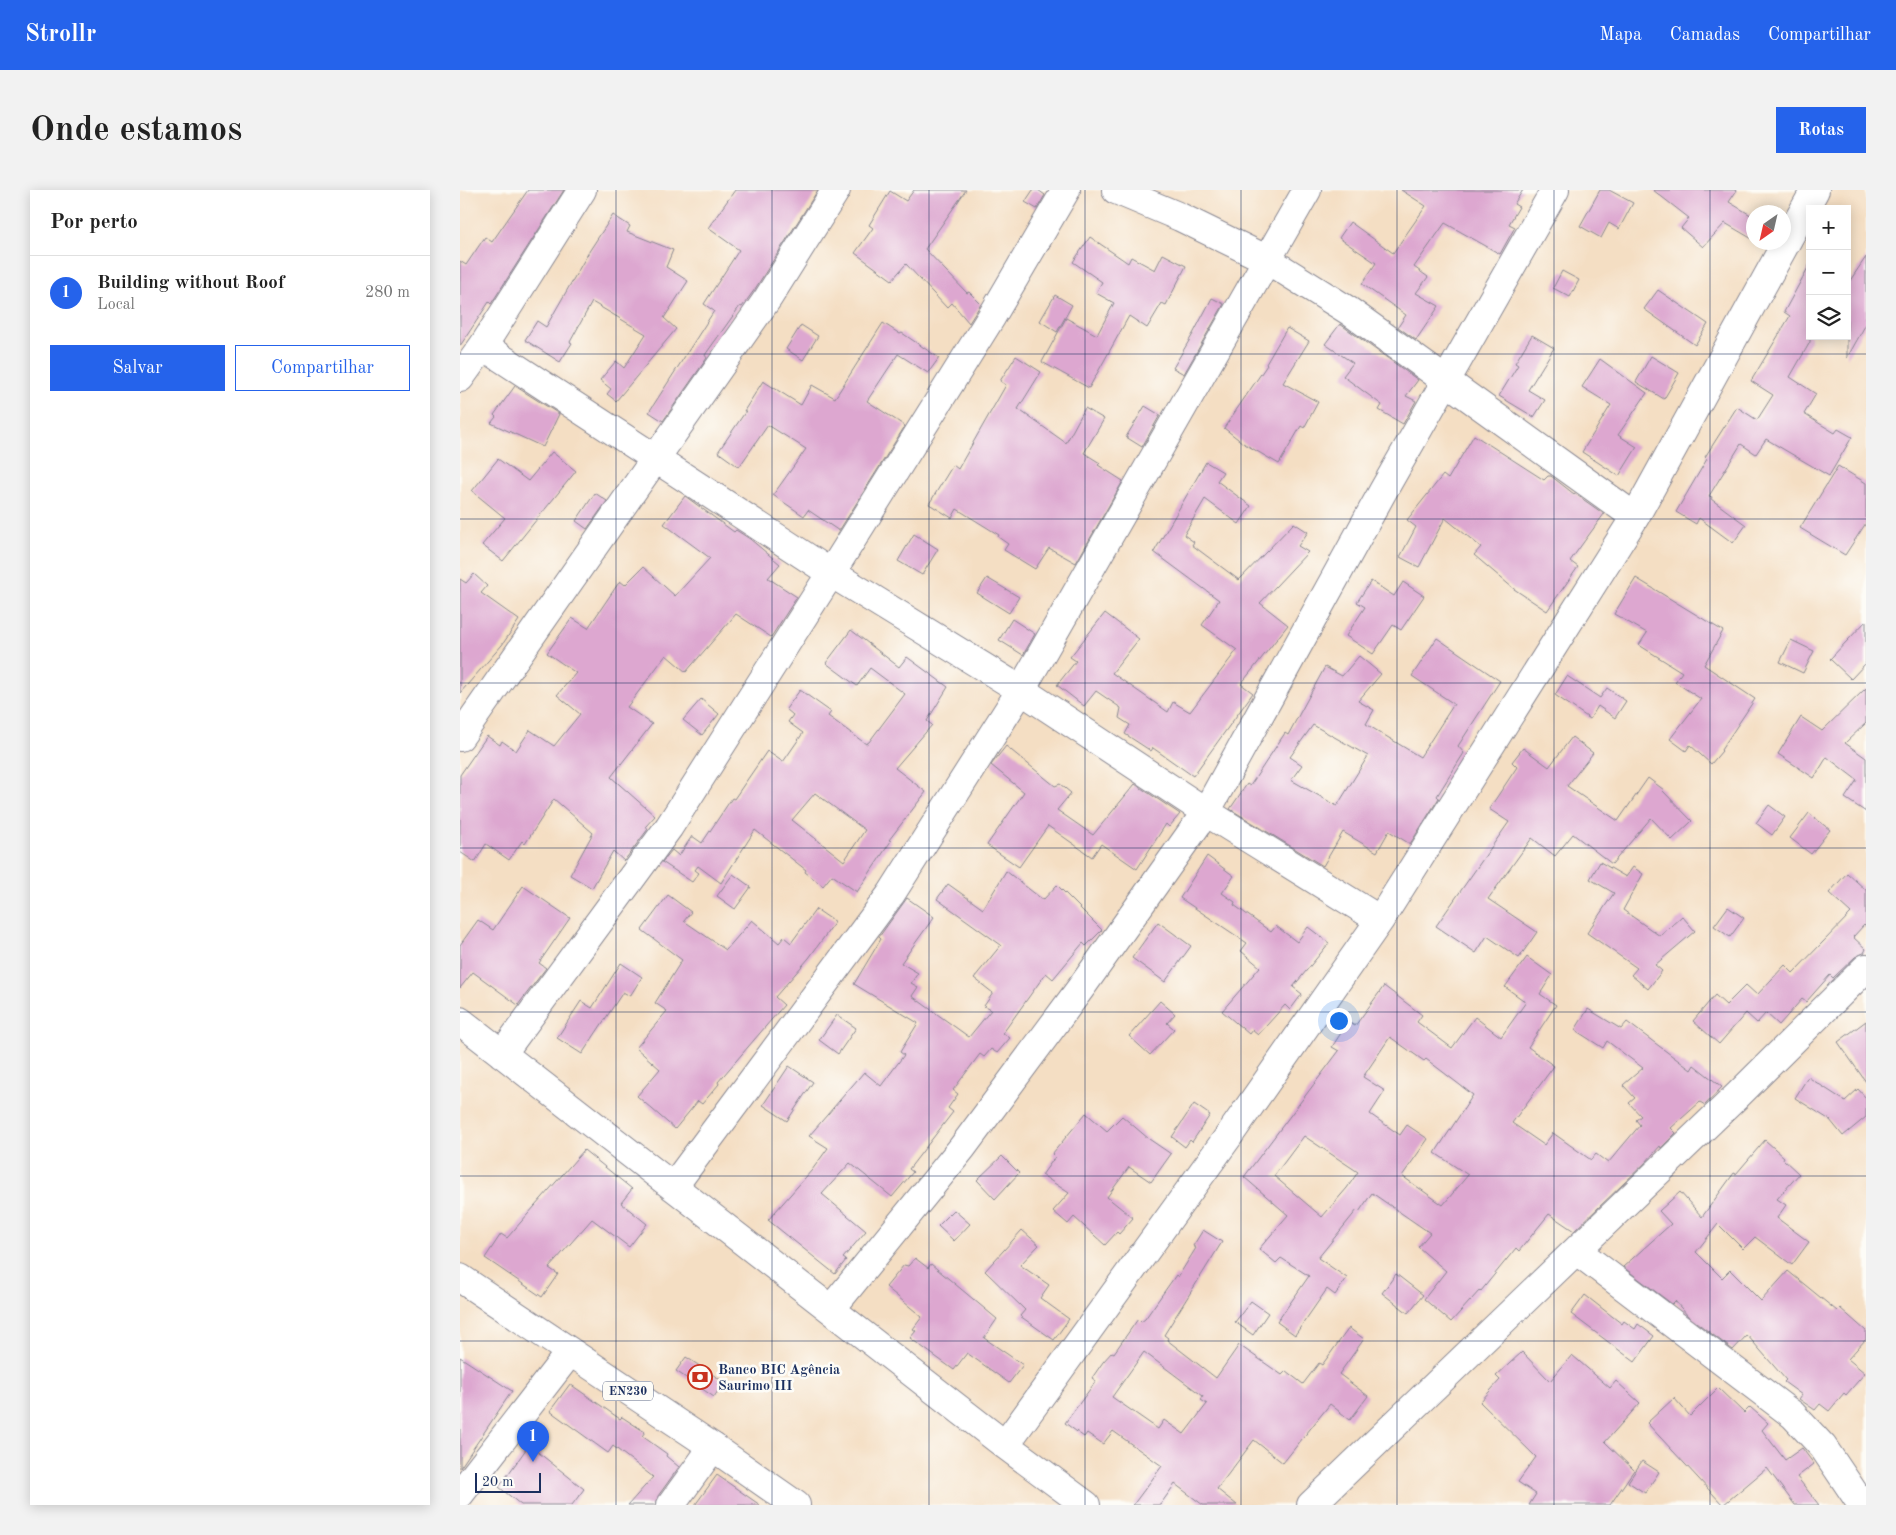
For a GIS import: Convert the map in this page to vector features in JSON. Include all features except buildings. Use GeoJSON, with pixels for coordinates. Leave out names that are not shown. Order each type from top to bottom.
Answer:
{"type":"FeatureCollection","features":[{"type":"Feature","properties":{"kind":"street"},"geometry":{"type":"LineString","coordinates":[[460,378],[483,346],[582,190]]}},
{"type":"Feature","properties":{"kind":"street"},"geometry":{"type":"LineString","coordinates":[[460,736],[768,298],[836,190]]}},
{"type":"Feature","properties":{"kind":"street"},"geometry":{"type":"LineString","coordinates":[[502,1054],[669,827],[992,316],[1066,190]]}},
{"type":"Feature","properties":{"kind":"street"},"geometry":{"type":"LineString","coordinates":[[1116,190],[1266,259],[1349,311],[1634,517]]}},
{"type":"Feature","properties":{"kind":"street"},"geometry":{"type":"LineString","coordinates":[[673,1187],[891,894],[1021,690],[1307,190]]}},
{"type":"Feature","properties":{"kind":"street"},"geometry":{"type":"LineString","coordinates":[[831,1309],[962,1148],[1083,986],[1206,812],[1378,500],[1555,190]]}},
{"type":"Feature","properties":{"kind":"street"},"geometry":{"type":"LineString","coordinates":[[1005,1445],[1228,1137],[1380,920],[1634,517],[1815,190]]}},
{"type":"Feature","properties":{"kind":"street"},"geometry":{"type":"LineString","coordinates":[[483,346],[831,573],[1021,690],[1206,812],[1380,920]]}},
{"type":"Feature","properties":{"kind":"street"},"geometry":{"type":"LineString","coordinates":[[1312,1505],[1577,1251],[1866,968]]}},
{"type":"Feature","properties":{"kind":"street"},"geometry":{"type":"LineString","coordinates":[[460,1021],[1005,1445],[1086,1505]]}},
{"type":"Feature","properties":{"kind":"street"},"geometry":{"type":"LineString","coordinates":[[1577,1251],[1793,1415],[1823,1447],[1862,1505]]}},
{"type":"Feature","properties":{"kind":"street","name":"EN230"},"geometry":{"type":"LineString","coordinates":[[460,1278],[713,1447],[796,1505]]}},
{"type":"Feature","properties":{"kind":"street"},"geometry":{"type":"LineString","coordinates":[[460,1494],[570,1352]]}},
{"type":"Feature","properties":{"kind":"street"},"geometry":{"type":"LineString","coordinates":[[671,1505],[713,1447]]}},
{"type":"Feature","properties":{"kind":"place","name":"Banco BIC Agência Saurimo III"},"geometry":{"type":"Point","coordinates":[700,1377]}},
{"type":"Feature","properties":{"kind":"place","name":"Building without Roof"},"geometry":{"type":"Point","coordinates":[533,1462]}}]}
